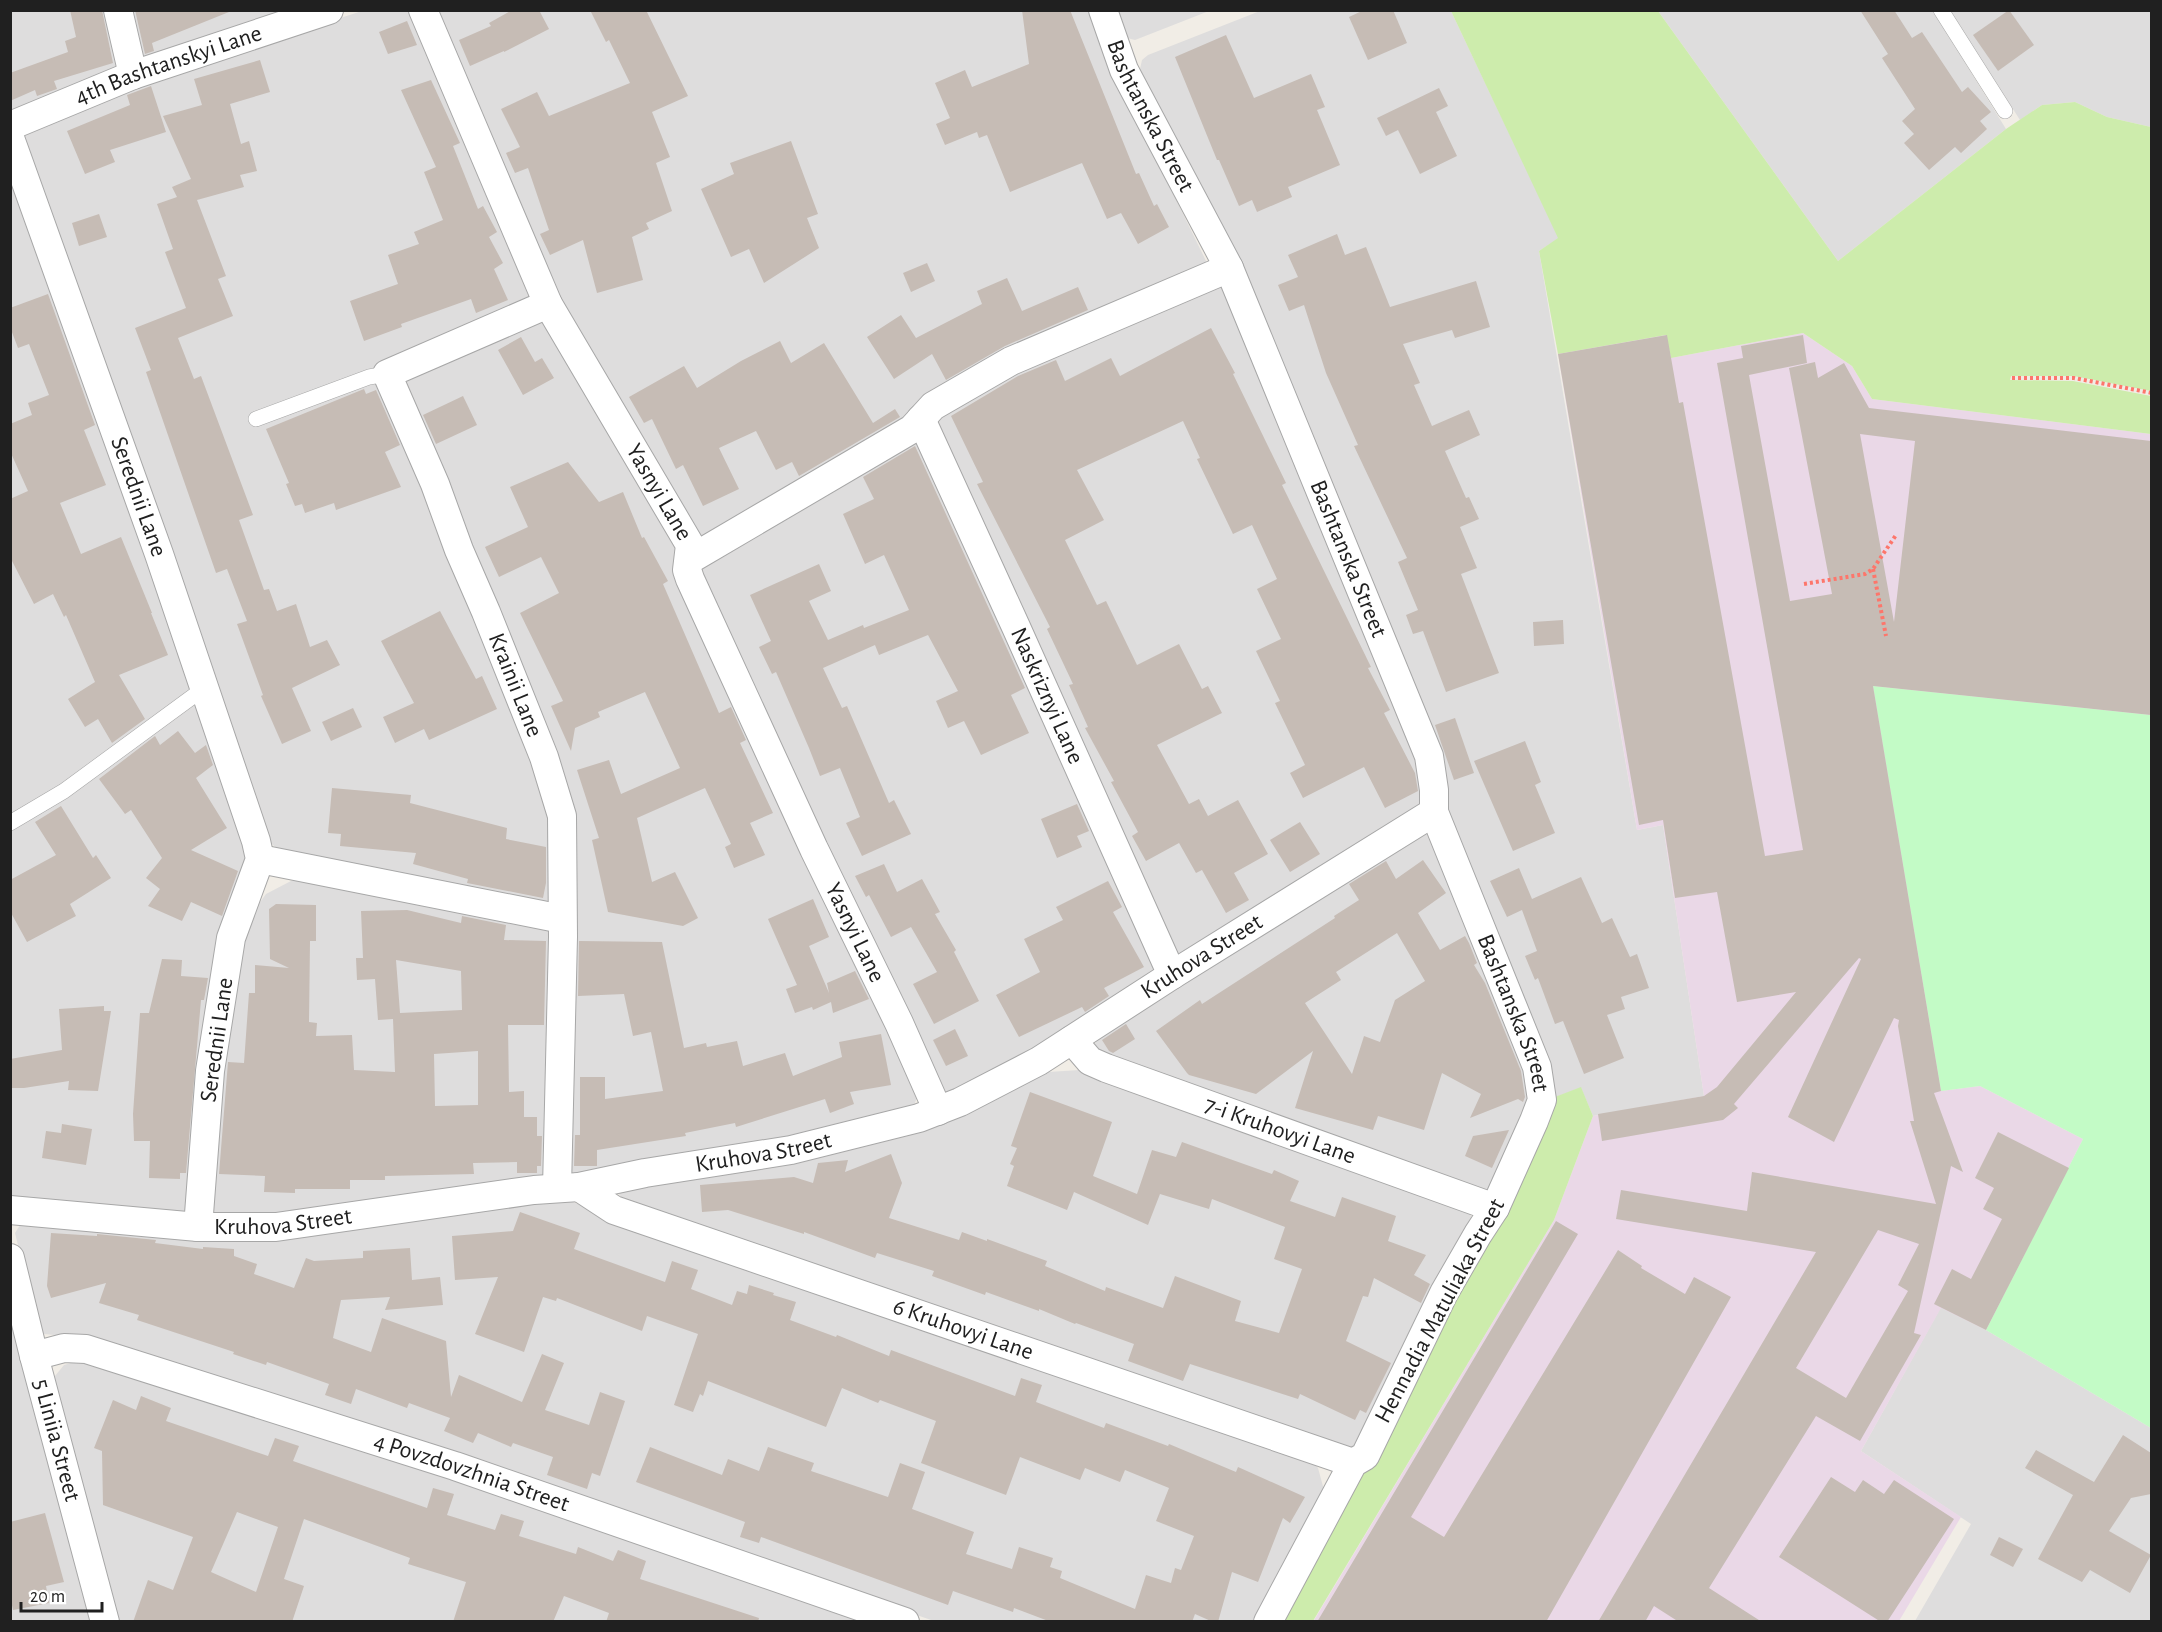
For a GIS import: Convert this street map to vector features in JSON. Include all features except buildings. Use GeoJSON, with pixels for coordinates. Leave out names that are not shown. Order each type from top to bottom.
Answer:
{"type":"FeatureCollection","features":[{"type":"Feature","properties":{"kind":"street"},"geometry":{"type":"LineString","coordinates":[[118,10],[133,75]]}},
{"type":"Feature","properties":{"kind":"street","name":"4th Bashtanskyi Lane"},"geometry":{"type":"LineString","coordinates":[[10,126],[133,75],[329,10]]}},
{"type":"Feature","properties":{"kind":"street","name":"Yasnyi Lane"},"geometry":{"type":"LineString","coordinates":[[423,10],[548,304],[690,545],[687,570],[690,579],[809,838],[899,1023],[938,1111]]}},
{"type":"Feature","properties":{"kind":"street","name":"Bashtanska Street"},"geometry":{"type":"LineString","coordinates":[[1103,10],[1124,70],[1229,268],[1430,756],[1434,813],[1537,1067],[1542,1100],[1534,1121]]}},
{"type":"Feature","properties":{"kind":"street","name":"Serednii Lane"},"geometry":{"type":"LineString","coordinates":[[10,138],[159,554],[256,841],[260,859],[231,938],[210,1071],[198,1227]]}},
{"type":"Feature","properties":{"kind":"street"},"geometry":{"type":"LineString","coordinates":[[689,560],[912,429],[933,406],[1011,361],[1229,268]]}},
{"type":"Feature","properties":{"kind":"street"},"geometry":{"type":"LineString","coordinates":[[387,374],[548,304]]}},
{"type":"Feature","properties":{"kind":"street","name":"Krainii Lane"},"geometry":{"type":"LineString","coordinates":[[387,374],[435,484],[459,550],[544,757],[562,816],[568,1187]]}},
{"type":"Feature","properties":{"kind":"street","name":"Naskriznyi Lane"},"geometry":{"type":"LineString","coordinates":[[921,419],[1017,627],[1172,975]]}},
{"type":"Feature","properties":{"kind":"street","name":"Kruhova Street"},"geometry":{"type":"LineString","coordinates":[[10,1210],[198,1227],[276,1227],[568,1187],[791,1150],[919,1118],[960,1102],[1020,1071],[1434,813]]}},
{"type":"Feature","properties":{"kind":"street"},"geometry":{"type":"LineString","coordinates":[[260,859],[562,919]]}},
{"type":"Feature","properties":{"kind":"street","name":"7-i Kruhovyi Lane"},"geometry":{"type":"LineString","coordinates":[[1072,1040],[1090,1060],[1106,1068],[1495,1208]]}},
{"type":"Feature","properties":{"kind":"street","name":"Hennadia Matuliaka Street"},"geometry":{"type":"LineString","coordinates":[[1268,1622],[1353,1463],[1365,1455],[1444,1293],[1495,1208],[1534,1121]]}},
{"type":"Feature","properties":{"kind":"street","name":"6 Kruhovyi Lane"},"geometry":{"type":"LineString","coordinates":[[568,1187],[614,1210],[1353,1463]]}},
{"type":"Feature","properties":{"kind":"street","name":"5 Liniia Street"},"geometry":{"type":"LineString","coordinates":[[10,1258],[105,1622]]}},
{"type":"Feature","properties":{"kind":"street","name":"4 Povzdovzhnia Street"},"geometry":{"type":"LineString","coordinates":[[34,1356],[64,1348],[86,1349],[455,1466],[905,1622]]}},
{"type":"Feature","properties":{"kind":"lane"},"geometry":{"type":"LineString","coordinates":[[1941,10],[2005,111]]}},
{"type":"Feature","properties":{"kind":"lane"},"geometry":{"type":"LineString","coordinates":[[256,419],[369,377],[387,374]]}},
{"type":"Feature","properties":{"kind":"lane"},"geometry":{"type":"LineString","coordinates":[[10,823],[64,790],[203,689]]}},
{"type":"Feature","properties":{"kind":"path"},"geometry":{"type":"LineString","coordinates":[[2012,378],[2074,378],[2151,393]]}},
{"type":"Feature","properties":{"kind":"path"},"geometry":{"type":"LineString","coordinates":[[1804,584],[1865,574],[1873,569],[1896,535]]}},
{"type":"Feature","properties":{"kind":"path"},"geometry":{"type":"LineString","coordinates":[[1873,569],[1886,636]]}},
{"type":"Feature","properties":{"kind":"shaded area"},"geometry":{"type":"Polygon","coordinates":[[[11,11],[111,11],[123,65],[11,114],[11,11]]]}},
{"type":"Feature","properties":{"kind":"shaded area"},"geometry":{"type":"Polygon","coordinates":[[[125,11],[290,11],[139,62],[125,11]]]}},
{"type":"Feature","properties":{"kind":"shaded area"},"geometry":{"type":"Polygon","coordinates":[[[362,11],[415,11],[534,295],[384,368],[556,817],[554,906],[281,852],[272,844],[263,827],[20,135],[137,84],[362,11]]]}},
{"type":"Feature","properties":{"kind":"shaded area"},"geometry":{"type":"Polygon","coordinates":[[[430,11],[1090,11],[1107,58],[1207,263],[907,426],[699,545],[557,300],[430,11]]]}},
{"type":"Feature","properties":{"kind":"shaded area"},"geometry":{"type":"Polygon","coordinates":[[[1115,11],[1209,11],[1135,40],[1127,38],[1115,11]]]}},
{"type":"Feature","properties":{"kind":"shaded area"},"geometry":{"type":"Polygon","coordinates":[[[1260,11],[1451,11],[1559,238],[1539,251],[1637,830],[1663,825],[1704,1096],[1593,1116],[1581,1088],[1547,1100],[1241,266],[1140,69],[1142,60],[1148,55],[1260,11]]]}},
{"type":"Feature","properties":{"kind":"shaded area"},"geometry":{"type":"Polygon","coordinates":[[[1658,11],[1933,11],[2006,129],[1838,261],[1658,11]]]}},
{"type":"Feature","properties":{"kind":"shaded area"},"geometry":{"type":"Polygon","coordinates":[[[1950,11],[2151,11],[2151,127],[2107,117],[2075,102],[2042,105],[2020,120],[1950,11]]]}},
{"type":"Feature","properties":{"kind":"shaded area"},"geometry":{"type":"Polygon","coordinates":[[[10,158],[246,855],[187,1213],[11,1203],[10,158]]]}},
{"type":"Feature","properties":{"kind":"shaded area"},"geometry":{"type":"Polygon","coordinates":[[[1213,283],[1223,287],[1422,756],[1424,808],[1177,961],[932,425],[936,412],[1015,367],[1213,283]]]}},
{"type":"Feature","properties":{"kind":"shaded area"},"geometry":{"type":"Polygon","coordinates":[[[544,316],[683,547],[917,1098],[911,1112],[569,1180],[568,815],[397,378],[544,316]]]}},
{"type":"Feature","properties":{"kind":"shaded area"},"geometry":{"type":"Polygon","coordinates":[[[1803,333],[1852,366],[1872,399],[2151,434],[2151,715],[1874,686],[1941,1091],[1980,1086],[2083,1139],[1986,1330],[1941,1308],[1861,1451],[1961,1517],[1899,1621],[1313,1622],[1554,1220],[1593,1116],[1704,1096],[1663,825],[1637,830],[1558,354],[1667,335],[1671,358],[1803,333]]]}},
{"type":"Feature","properties":{"kind":"shaded area"},"geometry":{"type":"Polygon","coordinates":[[[915,435],[1158,968],[1068,1034],[944,1095],[938,1089],[698,562],[915,435]]]}},
{"type":"Feature","properties":{"kind":"shaded area"},"geometry":{"type":"Polygon","coordinates":[[[1429,828],[1536,1100],[1490,1190],[1479,1190],[1098,1053],[1095,1044],[1098,1034],[1429,828]]]}},
{"type":"Feature","properties":{"kind":"shaded area"},"geometry":{"type":"Polygon","coordinates":[[[316,879],[552,928],[552,1174],[275,1218],[209,1213],[219,1071],[247,920],[266,894],[291,881],[316,879]]]}},
{"type":"Feature","properties":{"kind":"shaded area"},"geometry":{"type":"Polygon","coordinates":[[[1080,1070],[1470,1213],[1472,1220],[1359,1447],[1350,1451],[625,1202],[619,1194],[623,1185],[1048,1072],[1080,1070]]]}},
{"type":"Feature","properties":{"kind":"shaded area"},"geometry":{"type":"Polygon","coordinates":[[[535,1198],[571,1201],[609,1218],[1306,1454],[1318,1468],[1324,1490],[1258,1621],[934,1621],[461,1458],[75,1337],[44,1334],[38,1326],[15,1233],[20,1225],[29,1222],[202,1236],[535,1198]]]}},
{"type":"Feature","properties":{"kind":"shaded area"},"geometry":{"type":"Polygon","coordinates":[[[11,1301],[93,1621],[11,1621],[11,1301]]]}},
{"type":"Feature","properties":{"kind":"shaded area"},"geometry":{"type":"Polygon","coordinates":[[[1941,1307],[1986,1330],[2151,1428],[2151,1618],[2149,1622],[1915,1621],[1971,1524],[1861,1451],[1941,1307]]]}},
{"type":"Feature","properties":{"kind":"shaded area"},"geometry":{"type":"Polygon","coordinates":[[[84,1359],[451,1474],[875,1621],[114,1621],[54,1391],[55,1376],[64,1365],[84,1359]]]}},
{"type":"Feature","properties":{"kind":"green space"},"geometry":{"type":"Polygon","coordinates":[[[1451,11],[1658,11],[1838,261],[2006,129],[2042,105],[2075,102],[2107,117],[2151,127],[2151,391],[2074,376],[2011,376],[2010,380],[2073,381],[2151,396],[2151,434],[1872,399],[1852,366],[1803,333],[1671,358],[1666,335],[1558,354],[1539,251],[1558,238],[1451,11]]]}},
{"type":"Feature","properties":{"kind":"green space"},"geometry":{"type":"Polygon","coordinates":[[[1873,686],[2151,715],[2151,1428],[1986,1330],[2083,1139],[1980,1086],[1941,1091],[1873,686]]]}},
{"type":"Feature","properties":{"kind":"green space"},"geometry":{"type":"Polygon","coordinates":[[[1581,1087],[1593,1116],[1554,1220],[1313,1621],[1277,1622],[1547,1100],[1581,1087]]]}}]}
